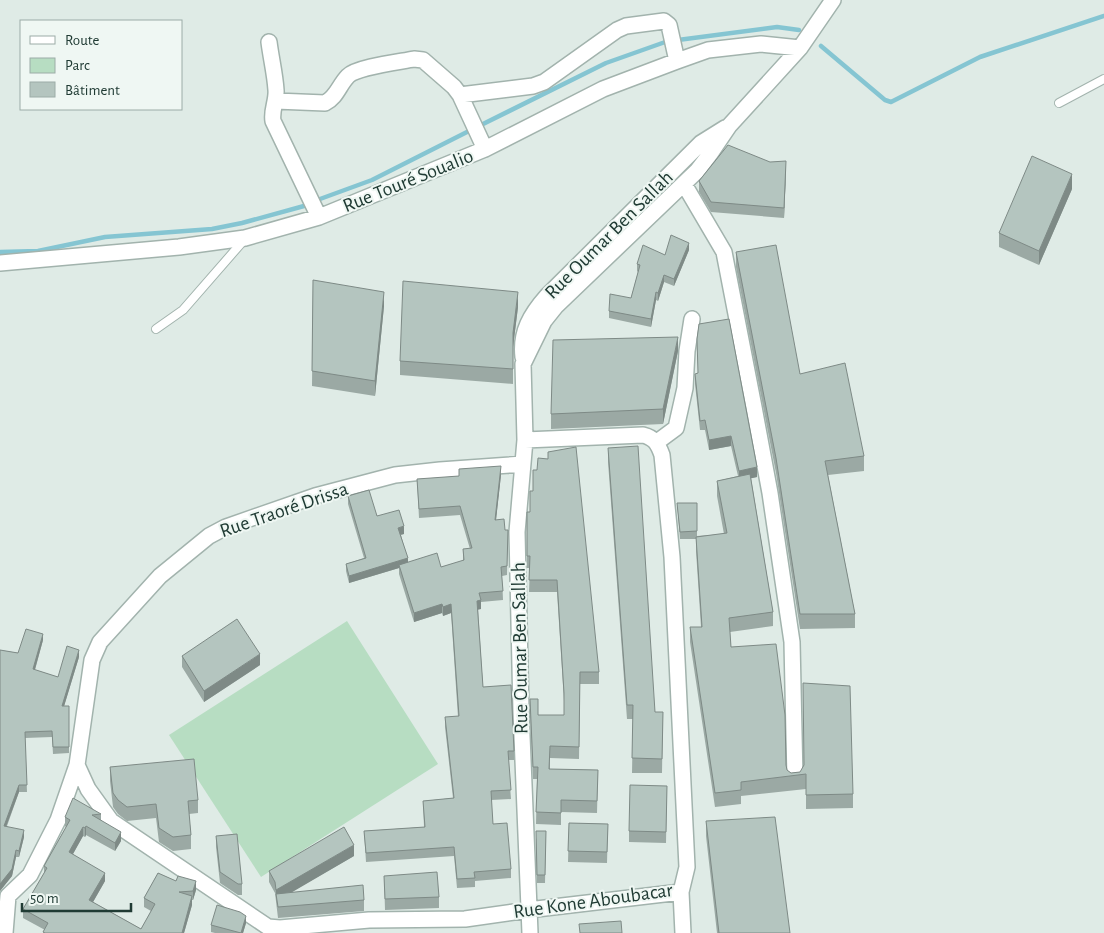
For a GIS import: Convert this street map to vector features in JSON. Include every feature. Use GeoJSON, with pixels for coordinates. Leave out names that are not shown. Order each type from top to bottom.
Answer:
{"type":"FeatureCollection","features":[{"type":"Feature","properties":{"kind":"street","name":"Rue Oumar Ben Sallah"},"geometry":{"type":"LineString","coordinates":[[523,364],[544,321],[556,306],[697,171],[728,126],[800,48],[833,0]]}},
{"type":"Feature","properties":{"kind":"street"},"geometry":{"type":"LineString","coordinates":[[460,95],[533,86],[544,82],[617,30],[626,26],[664,21],[669,25],[677,61]]}},
{"type":"Feature","properties":{"kind":"street"},"geometry":{"type":"LineString","coordinates":[[269,42],[276,89],[276,101],[272,114],[273,121],[319,217]]}},
{"type":"Feature","properties":{"kind":"street","name":"Rue Touré Soualio"},"geometry":{"type":"LineString","coordinates":[[0,263],[179,247],[245,238],[319,217],[485,149],[604,89],[708,50],[761,44],[800,48]]}},
{"type":"Feature","properties":{"kind":"street"},"geometry":{"type":"LineString","coordinates":[[276,101],[325,103],[334,96],[348,76],[357,70],[414,59],[423,60],[454,87],[460,95],[485,149]]}},
{"type":"Feature","properties":{"kind":"street","name":"Rue Oumar Ben Sallah"},"geometry":{"type":"LineString","coordinates":[[530,933],[521,711],[517,532],[525,440],[522,350],[525,328],[535,310],[547,296],[701,143],[728,126]]}},
{"type":"Feature","properties":{"kind":"street"},"geometry":{"type":"LineString","coordinates":[[684,184],[724,252],[754,407],[770,493],[792,642],[795,779]]}},
{"type":"Feature","properties":{"kind":"street"},"geometry":{"type":"LineString","coordinates":[[525,440],[643,434],[657,442],[676,428],[685,388],[692,319]]}},
{"type":"Feature","properties":{"kind":"street","name":"Rue Kone Aboubacar"},"geometry":{"type":"LineString","coordinates":[[77,765],[88,790],[111,821],[268,927],[280,928],[369,920],[465,919],[681,892],[687,867],[672,557],[662,455],[657,442]]}},
{"type":"Feature","properties":{"kind":"street","name":"Rue Traoré Drissa"},"geometry":{"type":"LineString","coordinates":[[5,933],[4,897],[30,875],[58,820],[77,765],[92,660],[100,642],[160,576],[209,536],[226,527],[314,496],[395,475],[523,464]]}},
{"type":"Feature","properties":{"kind":"street"},"geometry":{"type":"LineString","coordinates":[[681,892],[683,933]]}},
{"type":"Feature","properties":{"kind":"lane"},"geometry":{"type":"LineString","coordinates":[[1059,103],[1104,80]]}},
{"type":"Feature","properties":{"kind":"lane"},"geometry":{"type":"LineString","coordinates":[[156,329],[183,310],[245,238]]}},
{"type":"Feature","properties":{"kind":"green space"},"geometry":{"type":"Polygon","coordinates":[[[347,621],[438,764],[261,877],[169,735],[347,621]]]}},
{"type":"Feature","properties":{"kind":"building"},"geometry":{"type":"Polygon","coordinates":[[[728,145],[770,162],[786,161],[784,208],[711,202],[699,181],[728,145]]]}},
{"type":"Feature","properties":{"kind":"building"},"geometry":{"type":"Polygon","coordinates":[[[1032,156],[1072,174],[1039,251],[999,233],[1032,156]]]}},
{"type":"Feature","properties":{"kind":"building"},"geometry":{"type":"Polygon","coordinates":[[[671,235],[689,243],[674,279],[664,275],[658,293],[656,292],[651,319],[609,311],[610,294],[631,298],[640,265],[637,264],[643,245],[665,255],[671,235]]]}},
{"type":"Feature","properties":{"kind":"building"},"geometry":{"type":"Polygon","coordinates":[[[776,245],[800,374],[845,363],[864,456],[825,461],[855,614],[800,614],[776,458],[736,252],[776,245]]]}},
{"type":"Feature","properties":{"kind":"building"},"geometry":{"type":"Polygon","coordinates":[[[313,280],[384,292],[375,381],[312,371],[313,280]]]}},
{"type":"Feature","properties":{"kind":"building"},"geometry":{"type":"Polygon","coordinates":[[[403,281],[518,292],[513,333],[513,369],[400,361],[403,281]]]}},
{"type":"Feature","properties":{"kind":"building"},"geometry":{"type":"Polygon","coordinates":[[[729,319],[757,467],[739,471],[731,436],[709,440],[705,420],[700,421],[695,374],[698,373],[697,339],[699,324],[729,319]]]}},
{"type":"Feature","properties":{"kind":"building"},"geometry":{"type":"Polygon","coordinates":[[[678,337],[663,409],[551,414],[553,340],[678,337]]]}},
{"type":"Feature","properties":{"kind":"building"},"geometry":{"type":"Polygon","coordinates":[[[638,446],[655,712],[663,712],[662,759],[632,758],[633,705],[627,705],[608,448],[638,446]]]}},
{"type":"Feature","properties":{"kind":"building"},"geometry":{"type":"Polygon","coordinates":[[[576,447],[599,672],[580,672],[579,747],[550,746],[549,769],[598,770],[597,801],[561,800],[561,813],[536,812],[538,767],[533,767],[530,699],[538,699],[538,715],[564,715],[564,693],[557,580],[529,580],[530,556],[527,556],[527,512],[530,512],[533,470],[537,470],[538,458],[548,459],[548,452],[576,447]]]}},
{"type":"Feature","properties":{"kind":"building"},"geometry":{"type":"Polygon","coordinates":[[[501,466],[495,520],[504,519],[505,530],[508,530],[507,566],[501,567],[503,591],[479,593],[481,600],[477,601],[483,687],[511,685],[514,751],[508,751],[511,790],[491,791],[493,824],[507,823],[511,869],[474,872],[475,878],[457,879],[454,847],[366,853],[364,831],[425,827],[423,801],[454,798],[445,717],[459,716],[451,604],[443,607],[442,604],[414,613],[399,565],[437,553],[441,567],[464,560],[463,549],[472,548],[460,506],[419,509],[417,479],[459,476],[459,469],[501,466]]]}},
{"type":"Feature","properties":{"kind":"building"},"geometry":{"type":"Polygon","coordinates":[[[750,474],[773,612],[729,618],[731,647],[776,644],[785,715],[786,765],[787,770],[791,773],[800,772],[804,765],[803,683],[850,686],[853,794],[806,795],[806,774],[741,782],[741,790],[715,793],[690,627],[702,627],[696,537],[727,533],[717,481],[750,474]]]}},
{"type":"Feature","properties":{"kind":"building"},"geometry":{"type":"Polygon","coordinates":[[[369,490],[377,516],[399,510],[404,526],[398,528],[408,558],[349,576],[346,564],[366,558],[348,496],[369,490]]]}},
{"type":"Feature","properties":{"kind":"building"},"geometry":{"type":"Polygon","coordinates":[[[677,503],[697,503],[697,531],[680,532],[677,503]]]}},
{"type":"Feature","properties":{"kind":"building"},"geometry":{"type":"Polygon","coordinates":[[[237,619],[260,654],[204,691],[182,656],[237,619]]]}},
{"type":"Feature","properties":{"kind":"building"},"geometry":{"type":"Polygon","coordinates":[[[26,629],[43,634],[33,669],[58,677],[67,646],[79,650],[62,706],[69,706],[69,747],[53,747],[52,731],[25,732],[27,785],[19,785],[4,826],[24,830],[19,851],[16,850],[12,869],[0,884],[0,650],[18,653],[26,629]]]}},
{"type":"Feature","properties":{"kind":"building"},"geometry":{"type":"Polygon","coordinates":[[[194,759],[198,800],[188,801],[191,835],[173,837],[159,828],[156,804],[127,807],[113,793],[110,767],[194,759]]]}},
{"type":"Feature","properties":{"kind":"building"},"geometry":{"type":"Polygon","coordinates":[[[630,785],[667,786],[666,832],[629,831],[630,785]]]}},
{"type":"Feature","properties":{"kind":"building"},"geometry":{"type":"Polygon","coordinates":[[[73,798],[101,814],[92,815],[121,832],[115,843],[86,826],[85,828],[83,827],[69,852],[105,873],[89,900],[141,929],[155,904],[144,898],[158,873],[176,881],[178,876],[196,881],[193,891],[179,892],[192,896],[182,933],[45,933],[43,932],[48,923],[23,909],[47,868],[44,866],[70,820],[65,817],[73,798]]]}},
{"type":"Feature","properties":{"kind":"building"},"geometry":{"type":"Polygon","coordinates":[[[775,817],[790,933],[719,933],[706,821],[775,817]]]}},
{"type":"Feature","properties":{"kind":"building"},"geometry":{"type":"Polygon","coordinates":[[[569,823],[608,824],[607,852],[568,851],[569,823]]]}},
{"type":"Feature","properties":{"kind":"building"},"geometry":{"type":"Polygon","coordinates":[[[344,827],[354,845],[276,890],[275,882],[269,871],[344,827]]]}},
{"type":"Feature","properties":{"kind":"building"},"geometry":{"type":"Polygon","coordinates":[[[536,831],[546,831],[545,875],[537,875],[536,831]]]}},
{"type":"Feature","properties":{"kind":"building"},"geometry":{"type":"Polygon","coordinates":[[[237,834],[242,884],[238,884],[220,872],[216,836],[237,834]]]}},
{"type":"Feature","properties":{"kind":"building"},"geometry":{"type":"Polygon","coordinates":[[[437,872],[439,897],[385,899],[384,876],[437,872]]]}},
{"type":"Feature","properties":{"kind":"building"},"geometry":{"type":"Polygon","coordinates":[[[363,885],[364,900],[278,907],[276,894],[363,885]]]}},
{"type":"Feature","properties":{"kind":"building"},"geometry":{"type":"Polygon","coordinates":[[[217,905],[240,912],[246,916],[241,933],[211,925],[217,905]]]}},
{"type":"Feature","properties":{"kind":"building"},"geometry":{"type":"Polygon","coordinates":[[[621,921],[622,933],[580,933],[579,924],[621,921]]]}},
{"type":"Feature","properties":{"kind":"waterway"},"geometry":{"type":"LineString","coordinates":[[821,46],[885,100],[891,102],[980,57],[1104,16]]}},
{"type":"Feature","properties":{"kind":"waterway"},"geometry":{"type":"LineString","coordinates":[[678,40],[777,27],[799,30]]}},
{"type":"Feature","properties":{"kind":"waterway"},"geometry":{"type":"LineString","coordinates":[[479,126],[606,63],[668,41]]}},
{"type":"Feature","properties":{"kind":"waterway"},"geometry":{"type":"LineString","coordinates":[[320,199],[372,180],[467,132]]}},
{"type":"Feature","properties":{"kind":"waterway"},"geometry":{"type":"LineString","coordinates":[[0,252],[38,251],[105,237],[212,229],[304,206]]}}]}
